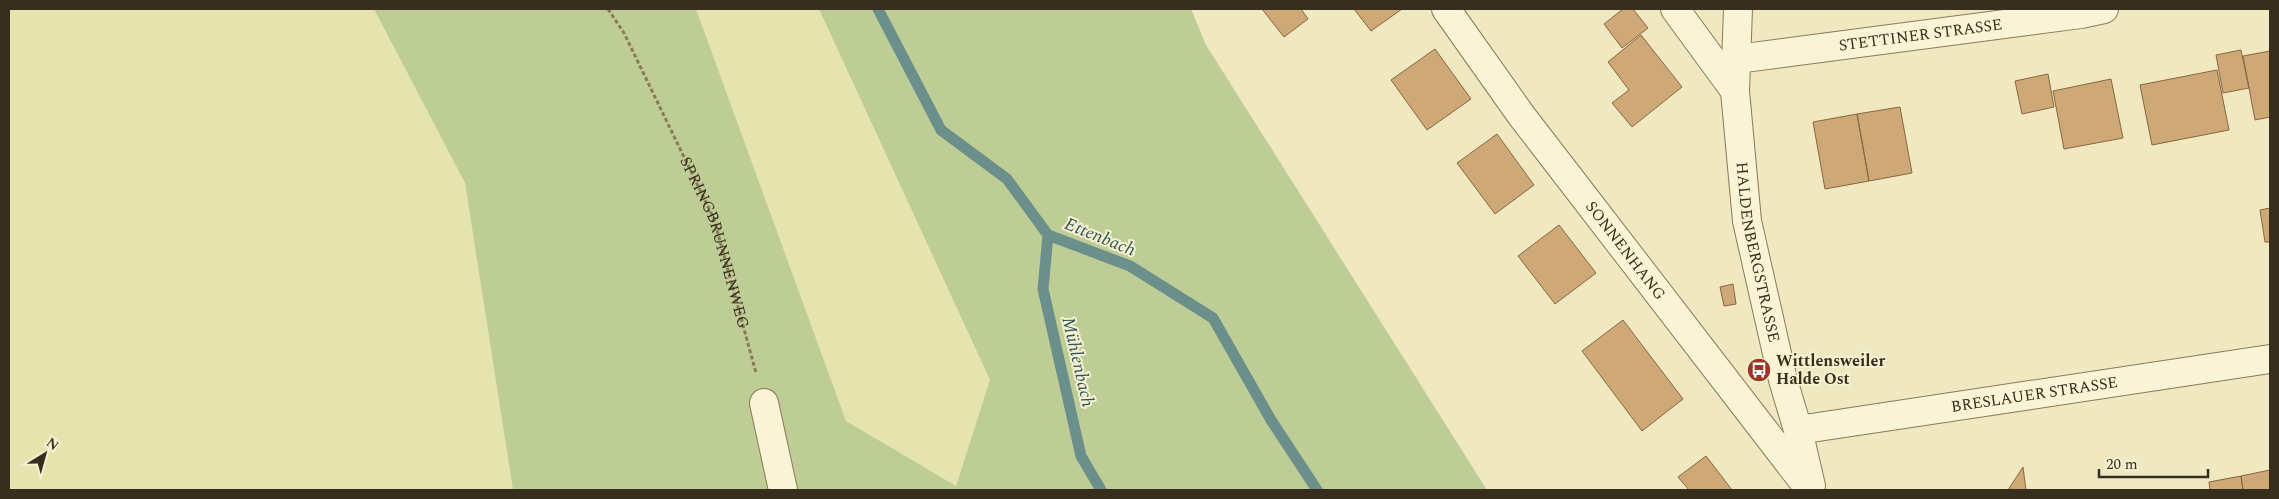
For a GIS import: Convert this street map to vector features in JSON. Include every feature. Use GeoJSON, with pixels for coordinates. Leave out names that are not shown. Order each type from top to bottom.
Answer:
{"type":"FeatureCollection","features":[{"type":"Feature","properties":{"kind":"street","name":"SONNENHANG"},"geometry":{"type":"LineString","coordinates":[[1446,9],[1521,115],[1811,490]]}},
{"type":"Feature","properties":{"kind":"street"},"geometry":{"type":"LineString","coordinates":[[1676,9],[1735,91]]}},
{"type":"Feature","properties":{"kind":"street","name":"HALDENBERGSTRASSE"},"geometry":{"type":"LineString","coordinates":[[1738,9],[1735,91],[1747,222],[1783,380],[1798,430],[1811,490]]}},
{"type":"Feature","properties":{"kind":"street","name":"STETTINER STRASSE"},"geometry":{"type":"LineString","coordinates":[[1737,59],[2104,9]]}},
{"type":"Feature","properties":{"kind":"street","name":"BRESLAUER STRASSE"},"geometry":{"type":"LineString","coordinates":[[1798,430],[2270,358]]}},
{"type":"Feature","properties":{"kind":"street"},"geometry":{"type":"LineString","coordinates":[[764,403],[783,490]]}},
{"type":"Feature","properties":{"kind":"path","name":"SPRINGBRUNNENWEG"},"geometry":{"type":"LineString","coordinates":[[608,9],[624,33],[714,219],[764,403]]}},
{"type":"Feature","properties":{"kind":"green space"},"geometry":{"type":"Polygon","coordinates":[[[9,9],[374,9],[465,183],[513,490],[9,490],[9,9]]]}},
{"type":"Feature","properties":{"kind":"green space"},"geometry":{"type":"Polygon","coordinates":[[[374,9],[696,9],[846,421],[956,486],[990,380],[819,9],[1191,9],[1206,45],[1487,490],[513,490],[465,183],[374,9]]]}},
{"type":"Feature","properties":{"kind":"green space"},"geometry":{"type":"Polygon","coordinates":[[[696,9],[819,9],[990,380],[956,486],[846,422],[696,9]]]}},
{"type":"Feature","properties":{"kind":"building"},"geometry":{"type":"Polygon","coordinates":[[[1262,9],[1301,9],[1308,19],[1284,37],[1262,9]]]}},
{"type":"Feature","properties":{"kind":"building"},"geometry":{"type":"Polygon","coordinates":[[[1354,9],[1402,9],[1371,31],[1354,9]]]}},
{"type":"Feature","properties":{"kind":"building"},"geometry":{"type":"Polygon","coordinates":[[[1623,9],[1633,9],[1648,28],[1622,48],[1604,24],[1623,9]]]}},
{"type":"Feature","properties":{"kind":"building"},"geometry":{"type":"Polygon","coordinates":[[[1641,35],[1682,87],[1632,127],[1612,103],[1629,90],[1608,62],[1641,35]]]}},
{"type":"Feature","properties":{"kind":"building"},"geometry":{"type":"Polygon","coordinates":[[[1435,49],[1471,99],[1427,130],[1391,80],[1435,49]]]}},
{"type":"Feature","properties":{"kind":"building"},"geometry":{"type":"Polygon","coordinates":[[[2241,50],[2249,88],[2223,93],[2216,55],[2241,50]]]}},
{"type":"Feature","properties":{"kind":"building"},"geometry":{"type":"Polygon","coordinates":[[[2270,51],[2270,117],[2255,120],[2243,56],[2270,51]]]}},
{"type":"Feature","properties":{"kind":"building"},"geometry":{"type":"Polygon","coordinates":[[[2217,70],[2229,130],[2152,145],[2140,85],[2217,70]]]}},
{"type":"Feature","properties":{"kind":"building"},"geometry":{"type":"Polygon","coordinates":[[[2048,74],[2054,107],[2022,114],[2015,81],[2048,74]]]}},
{"type":"Feature","properties":{"kind":"building"},"geometry":{"type":"Polygon","coordinates":[[[2111,79],[2123,138],[2064,149],[2053,91],[2111,79]]]}},
{"type":"Feature","properties":{"kind":"building"},"geometry":{"type":"Polygon","coordinates":[[[1900,107],[1912,173],[1869,181],[1857,114],[1900,107]]]}},
{"type":"Feature","properties":{"kind":"building"},"geometry":{"type":"Polygon","coordinates":[[[1857,114],[1869,181],[1825,189],[1813,122],[1857,114]]]}},
{"type":"Feature","properties":{"kind":"building"},"geometry":{"type":"Polygon","coordinates":[[[1497,134],[1534,185],[1495,214],[1457,163],[1497,134]]]}},
{"type":"Feature","properties":{"kind":"building"},"geometry":{"type":"Polygon","coordinates":[[[2270,208],[2270,242],[2265,242],[2260,210],[2270,208]]]}},
{"type":"Feature","properties":{"kind":"building"},"geometry":{"type":"Polygon","coordinates":[[[1559,225],[1596,273],[1555,304],[1518,256],[1559,225]]]}},
{"type":"Feature","properties":{"kind":"building"},"geometry":{"type":"Polygon","coordinates":[[[1733,284],[1736,304],[1724,306],[1720,287],[1733,284]]]}},
{"type":"Feature","properties":{"kind":"building"},"geometry":{"type":"Polygon","coordinates":[[[1623,320],[1683,399],[1642,431],[1582,351],[1623,320]]]}},
{"type":"Feature","properties":{"kind":"building"},"geometry":{"type":"Polygon","coordinates":[[[1706,456],[1732,490],[1689,490],[1678,477],[1706,456]]]}},
{"type":"Feature","properties":{"kind":"building"},"geometry":{"type":"Polygon","coordinates":[[[2023,467],[2026,490],[2008,490],[2023,467]]]}},
{"type":"Feature","properties":{"kind":"building"},"geometry":{"type":"Polygon","coordinates":[[[2270,470],[2270,490],[2243,490],[2241,476],[2270,470]]]}},
{"type":"Feature","properties":{"kind":"building"},"geometry":{"type":"Polygon","coordinates":[[[2241,476],[2243,490],[2210,490],[2209,482],[2241,476]]]}},
{"type":"Feature","properties":{"kind":"waterway","name":"Ettenbach"},"geometry":{"type":"LineString","coordinates":[[878,9],[941,130],[1007,179],[1048,235],[1130,266],[1213,318],[1271,420],[1317,490]]}},
{"type":"Feature","properties":{"kind":"waterway","name":"Mühlenbach"},"geometry":{"type":"LineString","coordinates":[[1048,235],[1043,289],[1081,456],[1101,490]]}},
{"type":"Feature","properties":{"kind":"place","name":"Wittlensweiler Halde Ost"},"geometry":{"type":"Point","coordinates":[1759,370]}}]}
